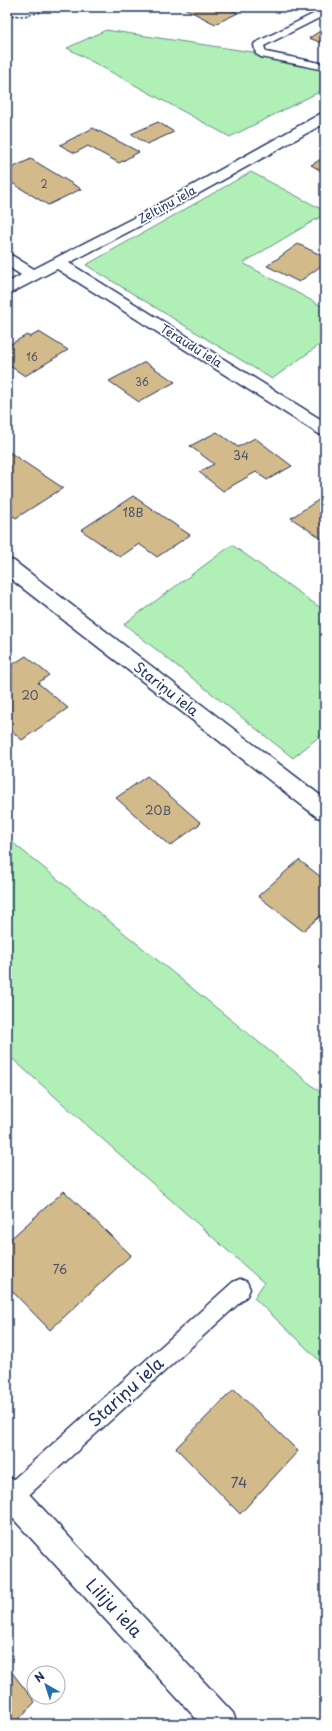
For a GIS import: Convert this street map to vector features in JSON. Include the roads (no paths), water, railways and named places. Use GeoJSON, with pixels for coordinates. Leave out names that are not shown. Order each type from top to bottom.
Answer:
{"type":"FeatureCollection","features":[{"type":"Feature","properties":{"kind":"street","name":"Zeltiņu iela"},"geometry":{"type":"LineString","coordinates":[[7,289],[148,216],[325,117]]}},
{"type":"Feature","properties":{"kind":"street"},"geometry":{"type":"LineString","coordinates":[[7,259],[32,275]]}},
{"type":"Feature","properties":{"kind":"street","name":"Tēraudu iela"},"geometry":{"type":"LineString","coordinates":[[57,262],[325,430]]}},
{"type":"Feature","properties":{"kind":"street","name":"Stariņu iela"},"geometry":{"type":"LineString","coordinates":[[7,566],[325,812]]}},
{"type":"Feature","properties":{"kind":"street","name":"Liliju iela"},"geometry":{"type":"LineString","coordinates":[[9,1493],[222,1724]]}},
{"type":"Feature","properties":{"kind":"lane"},"geometry":{"type":"LineString","coordinates":[[325,11],[260,45],[261,54],[325,67]]}},
{"type":"Feature","properties":{"kind":"lane","name":"Stariņu iela"},"geometry":{"type":"LineString","coordinates":[[9,1493],[240,1288]]}}]}
